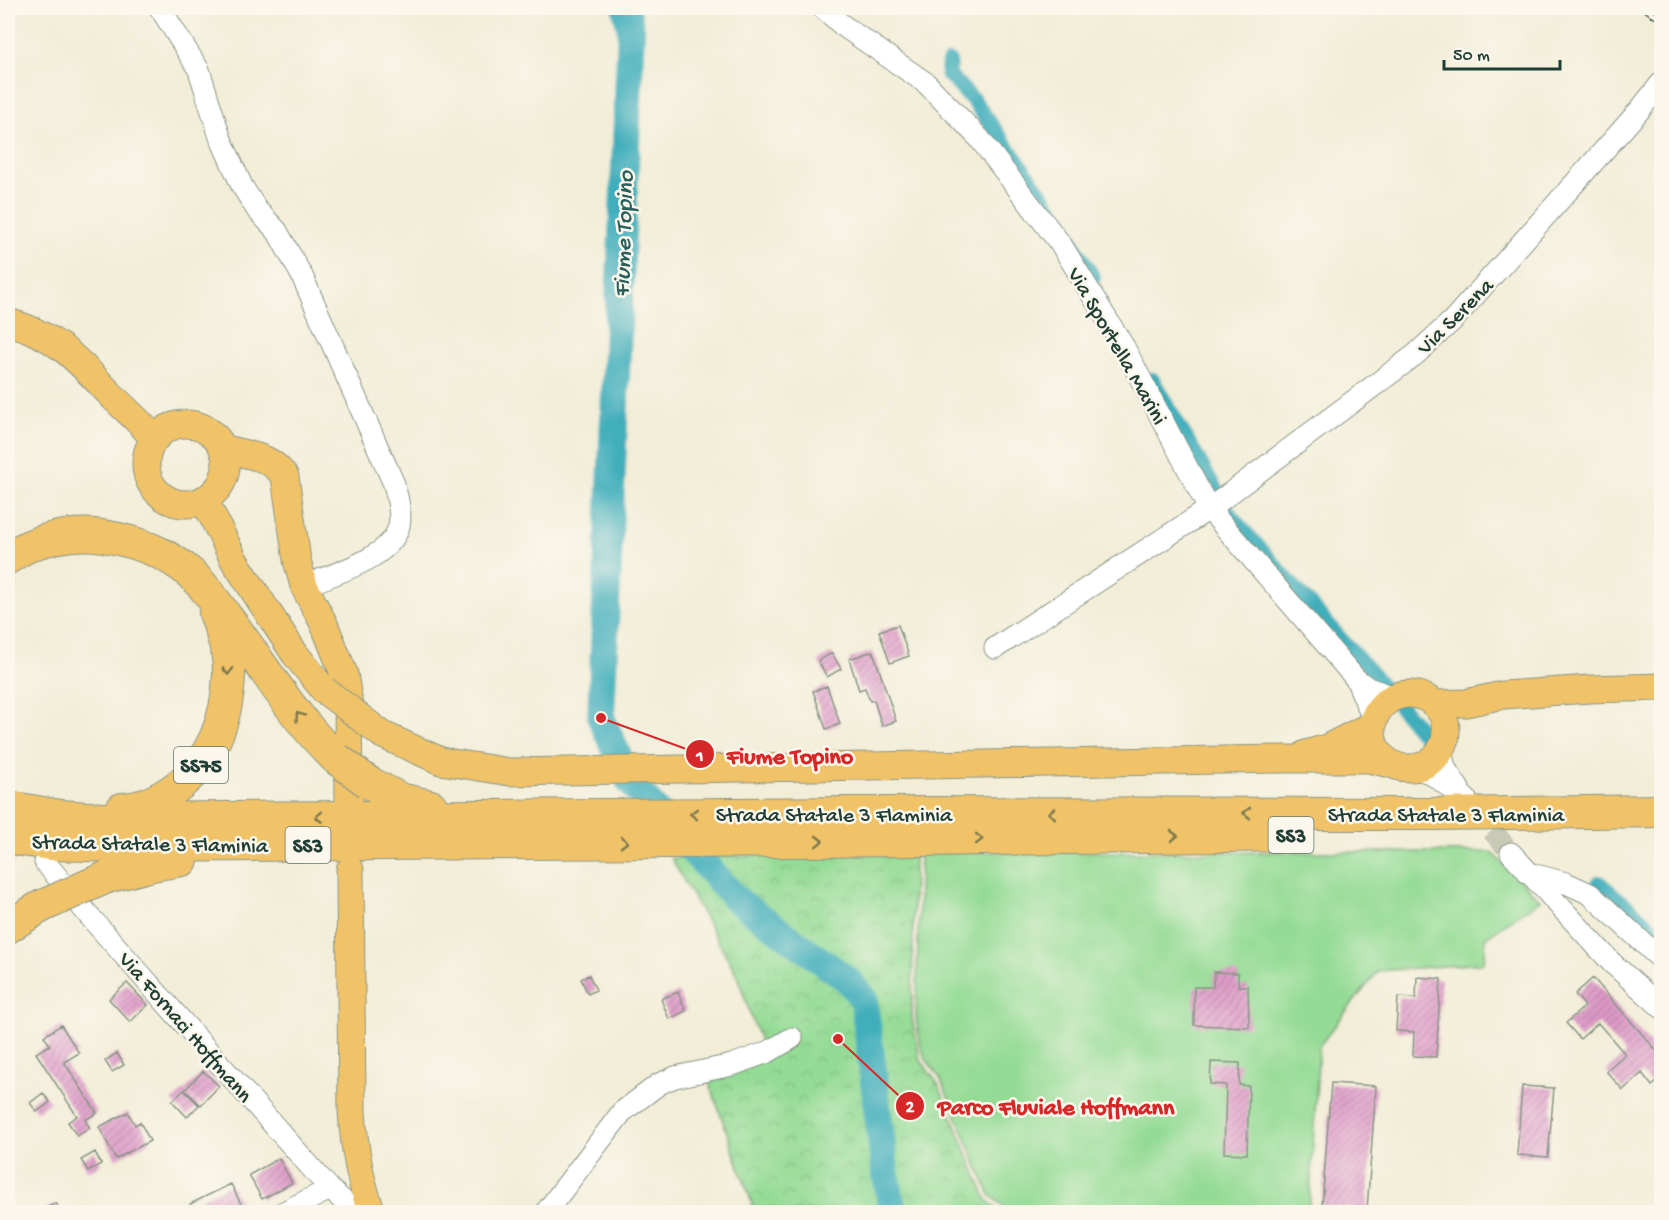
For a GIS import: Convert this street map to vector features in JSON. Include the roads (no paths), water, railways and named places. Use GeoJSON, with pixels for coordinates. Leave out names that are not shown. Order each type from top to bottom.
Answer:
{"type":"FeatureCollection","features":[{"type":"Feature","properties":{"kind":"highway","name":"SS75"},"geometry":{"type":"LineString","coordinates":[[8,558],[51,538],[88,534],[130,540],[163,554],[190,573],[210,595],[249,645],[303,722],[320,744],[337,759],[359,792],[421,805],[502,807],[555,828]]}},
{"type":"Feature","properties":{"kind":"highway","name":"SS75"},"geometry":{"type":"LineString","coordinates":[[22,810],[129,809],[155,801],[183,784],[203,763],[218,732],[226,705],[230,674],[227,650],[210,595]]}},
{"type":"Feature","properties":{"kind":"highway","name":"Strada Statale 3 Flaminia"},"geometry":{"type":"LineString","coordinates":[[22,810],[103,819],[555,828],[921,840],[1662,829]]}},
{"type":"Feature","properties":{"kind":"highway","name":"Strada Statale 3 Flaminia"},"geometry":{"type":"LineString","coordinates":[[8,838],[50,844],[121,846],[857,813],[1662,811]]}},
{"type":"Feature","properties":{"kind":"highway"},"geometry":{"type":"LineString","coordinates":[[8,927],[40,907],[107,877],[152,865],[203,857],[506,849],[555,828]]}},
{"type":"Feature","properties":{"kind":"main road"},"geometry":{"type":"LineString","coordinates":[[8,322],[26,327],[76,357],[154,438]]}},
{"type":"Feature","properties":{"kind":"main road"},"geometry":{"type":"LineString","coordinates":[[191,424],[208,430],[223,448],[226,462],[224,476],[220,485],[204,500],[191,504],[178,503],[165,498],[154,489],[148,477],[146,464],[148,450],[154,438],[163,430],[174,425],[191,424]]}},
{"type":"Feature","properties":{"kind":"main road"},"geometry":{"type":"LineString","coordinates":[[223,448],[263,458],[277,466],[285,477],[297,560],[304,586],[324,624],[344,674],[359,792]]}},
{"type":"Feature","properties":{"kind":"main road"},"geometry":{"type":"LineString","coordinates":[[224,476],[241,471],[256,471],[269,476],[278,483],[288,498]]}},
{"type":"Feature","properties":{"kind":"main road"},"geometry":{"type":"LineString","coordinates":[[204,500],[234,560],[295,654],[324,690],[382,735],[441,761],[510,772],[1285,759],[1369,759],[1402,766],[1424,765],[1434,759],[1461,722],[1503,695]]}},
{"type":"Feature","properties":{"kind":"main road"},"geometry":{"type":"LineString","coordinates":[[1435,704],[1466,703],[1503,695],[1662,687]]}},
{"type":"Feature","properties":{"kind":"main road"},"geometry":{"type":"LineString","coordinates":[[1285,759],[1327,748],[1373,722],[1385,702],[1404,694],[1426,697],[1435,704],[1445,721],[1443,746]]}},
{"type":"Feature","properties":{"kind":"main road","name":"Via Sportella Marini"},"geometry":{"type":"LineString","coordinates":[[1373,722],[1372,736],[1375,748],[1382,757],[1402,766]]}},
{"type":"Feature","properties":{"kind":"main road"},"geometry":{"type":"LineString","coordinates":[[350,870],[354,1149],[372,1212]]}},
{"type":"Feature","properties":{"kind":"street"},"geometry":{"type":"LineString","coordinates":[[160,8],[200,70],[220,137],[242,186],[257,210],[277,231],[302,276],[394,484],[399,508],[399,524],[394,539],[373,557],[304,586]]}},
{"type":"Feature","properties":{"kind":"street","name":"Via Sportella Marini"},"geometry":{"type":"LineString","coordinates":[[823,8],[842,26],[926,83],[979,138],[1000,165],[1062,246],[1112,327],[1210,508],[1356,679],[1373,722]]}},
{"type":"Feature","properties":{"kind":"street","name":"Via Serena"},"geometry":{"type":"LineString","coordinates":[[995,648],[1210,508],[1415,355],[1453,320],[1662,82]]}},
{"type":"Feature","properties":{"kind":"street"},"geometry":{"type":"LineString","coordinates":[[1356,679],[1368,688],[1394,697]]}},
{"type":"Feature","properties":{"kind":"street"},"geometry":{"type":"LineString","coordinates":[[1402,766],[1430,773],[1466,800],[1445,768],[1443,746]]}},
{"type":"Feature","properties":{"kind":"street"},"geometry":{"type":"LineString","coordinates":[[1511,854],[1612,963],[1662,1008]]}},
{"type":"Feature","properties":{"kind":"street","name":"Via Fornaci Hoffmann"},"geometry":{"type":"LineString","coordinates":[[45,862],[91,918],[330,1189],[359,1212]]}},
{"type":"Feature","properties":{"kind":"street"},"geometry":{"type":"LineString","coordinates":[[1528,873],[1566,883],[1590,894],[1662,960]]}},
{"type":"Feature","properties":{"kind":"street"},"geometry":{"type":"LineString","coordinates":[[546,1212],[622,1112],[658,1083],[675,1077],[732,1065],[768,1052],[792,1038]]}},
{"type":"Feature","properties":{"kind":"street"},"geometry":{"type":"LineString","coordinates":[[284,1212],[330,1189]]}},
{"type":"Feature","properties":{"kind":"waterway","name":"Fiume Topino"},"geometry":{"type":"LineString","coordinates":[[626,8],[631,30],[601,718],[630,782],[737,900],[848,980],[864,1000],[885,1171],[893,1212]]}},
{"type":"Feature","properties":{"kind":"waterway"},"geometry":{"type":"LineString","coordinates":[[949,62],[948,74],[974,101],[1062,224],[1093,278]]}},
{"type":"Feature","properties":{"kind":"waterway"},"geometry":{"type":"LineString","coordinates":[[1152,380],[1231,517],[1383,687]]}},
{"type":"Feature","properties":{"kind":"waterway"},"geometry":{"type":"LineString","coordinates":[[1399,705],[1423,734]]}},
{"type":"Feature","properties":{"kind":"waterway"},"geometry":{"type":"LineString","coordinates":[[1599,883],[1662,939]]}},
{"type":"Feature","properties":{"kind":"tunnel"},"geometry":{"type":"LineString","coordinates":[[1472,807],[1511,853]]}},
{"type":"Feature","properties":{"kind":"railway"},"geometry":{"type":"LineString","coordinates":[[1645,8],[1662,20]]}},
{"type":"Feature","properties":{"kind":"place","name":"Fiume Topino"},"geometry":{"type":"Point","coordinates":[601,718]}},
{"type":"Feature","properties":{"kind":"place","name":"Parco Fluviale Hoffmann"},"geometry":{"type":"Point","coordinates":[838,1039]}}]}
